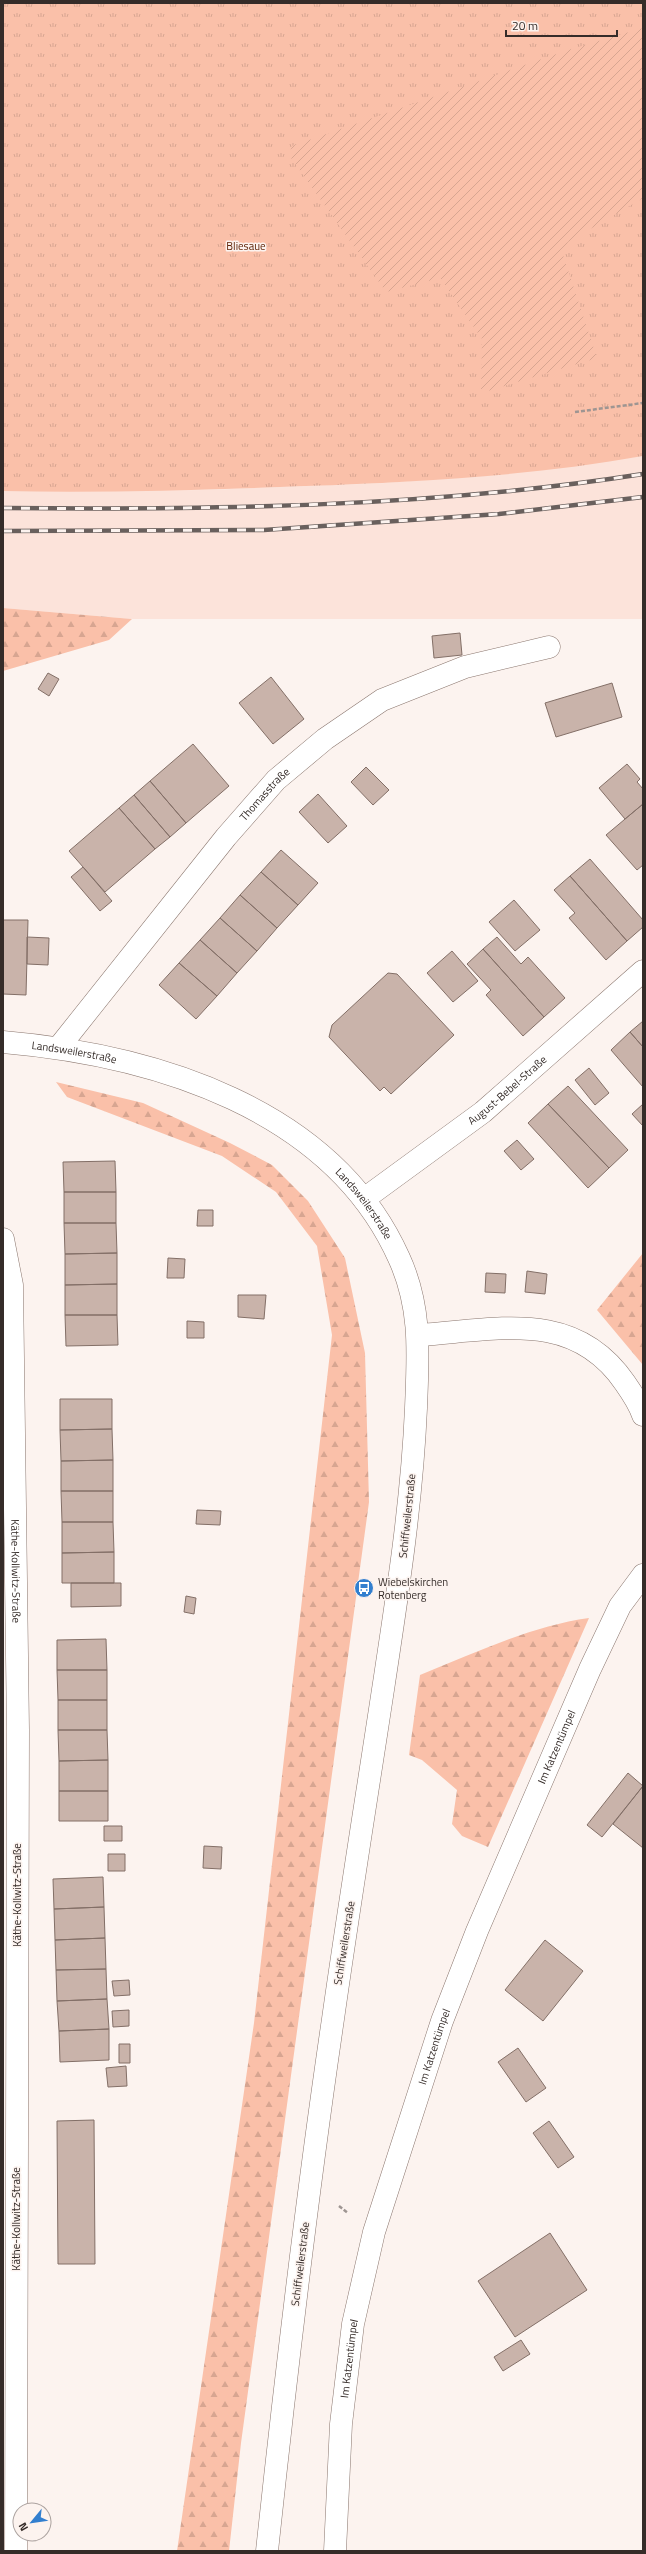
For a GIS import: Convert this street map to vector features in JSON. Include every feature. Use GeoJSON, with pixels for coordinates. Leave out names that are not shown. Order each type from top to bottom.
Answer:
{"type":"FeatureCollection","features":[{"type":"Feature","properties":{"kind":"street","name":"Thomasstraße"},"geometry":{"type":"LineString","coordinates":[[59,1047],[226,837],[276,780],[325,739],[382,700],[465,667],[549,647]]}},
{"type":"Feature","properties":{"kind":"street","name":"August-Bebel-Straße"},"geometry":{"type":"LineString","coordinates":[[364,1199],[483,1112],[643,971]]}},
{"type":"Feature","properties":{"kind":"street","name":"Landsweilerstraße"},"geometry":{"type":"LineString","coordinates":[[3,1042],[59,1047],[138,1064],[215,1090],[276,1121],[324,1158],[364,1199],[384,1227],[400,1259],[411,1288],[419,1335]]}},
{"type":"Feature","properties":{"kind":"street","name":"Käthe-Kollwitz-Straße"},"geometry":{"type":"LineString","coordinates":[[3,1239],[12,1285],[18,1730],[16,2551]]}},
{"type":"Feature","properties":{"kind":"street"},"geometry":{"type":"LineString","coordinates":[[419,1335],[527,1328],[562,1333],[592,1348],[615,1368],[639,1405],[643,1415]]}},
{"type":"Feature","properties":{"kind":"street","name":"Schiffweilerstraße"},"geometry":{"type":"LineString","coordinates":[[267,2551],[286,2373],[332,2020],[406,1540],[414,1438],[419,1335]]}},
{"type":"Feature","properties":{"kind":"street","name":"Im Katzentümpel"},"geometry":{"type":"LineString","coordinates":[[335,2551],[341,2424],[353,2324],[376,2224],[442,2021],[477,1932],[590,1669],[620,1606],[643,1575]]}},
{"type":"Feature","properties":{"kind":"path"},"geometry":{"type":"LineString","coordinates":[[575,412],[643,403]]}},
{"type":"Feature","properties":{"kind":"shaded area"},"geometry":{"type":"Polygon","coordinates":[[[643,456],[643,619],[132,619],[3,608],[3,491],[206,490],[385,483],[500,474],[643,456]]]}},
{"type":"Feature","properties":{"kind":"green space","name":"Bliesaue"},"geometry":{"type":"Polygon","coordinates":[[[3,3],[643,3],[643,456],[559,469],[433,480],[154,491],[3,491],[3,3]]]}},
{"type":"Feature","properties":{"kind":"green space"},"geometry":{"type":"Polygon","coordinates":[[[643,28],[643,198],[568,242],[563,255],[597,358],[481,393],[482,339],[440,278],[386,292],[289,155],[292,146],[568,50],[643,28]]]}},
{"type":"Feature","properties":{"kind":"green space"},"geometry":{"type":"Polygon","coordinates":[[[3,608],[132,619],[109,640],[3,671],[3,608]]]}},
{"type":"Feature","properties":{"kind":"green space"},"geometry":{"type":"Polygon","coordinates":[[[56,1082],[143,1103],[230,1143],[272,1165],[308,1201],[345,1258],[365,1353],[369,1502],[241,2443],[229,2551],[177,2551],[254,2023],[332,1335],[317,1246],[276,1192],[222,1156],[67,1097],[56,1082]]]}},
{"type":"Feature","properties":{"kind":"green space"},"geometry":{"type":"Polygon","coordinates":[[[643,1253],[643,1365],[597,1310],[643,1253]]]}},
{"type":"Feature","properties":{"kind":"green space"},"geometry":{"type":"Polygon","coordinates":[[[589,1618],[488,1847],[462,1836],[452,1824],[457,1790],[422,1760],[409,1755],[420,1675],[503,1641],[546,1627],[589,1618]]]}},
{"type":"Feature","properties":{"kind":"building"},"geometry":{"type":"Polygon","coordinates":[[[460,633],[462,655],[434,658],[432,636],[460,633]]]}},
{"type":"Feature","properties":{"kind":"building"},"geometry":{"type":"Polygon","coordinates":[[[48,673],[59,679],[49,696],[38,689],[48,673]]]}},
{"type":"Feature","properties":{"kind":"building"},"geometry":{"type":"Polygon","coordinates":[[[271,677],[304,719],[273,744],[239,703],[271,677]]]}},
{"type":"Feature","properties":{"kind":"building"},"geometry":{"type":"Polygon","coordinates":[[[612,683],[622,717],[556,737],[545,703],[612,683]]]}},
{"type":"Feature","properties":{"kind":"building"},"geometry":{"type":"Polygon","coordinates":[[[193,744],[229,786],[186,823],[150,781],[193,744]]]}},
{"type":"Feature","properties":{"kind":"building"},"geometry":{"type":"Polygon","coordinates":[[[627,764],[640,779],[637,782],[643,789],[643,804],[625,819],[599,788],[627,764]]]}},
{"type":"Feature","properties":{"kind":"building"},"geometry":{"type":"Polygon","coordinates":[[[366,767],[389,790],[373,805],[351,782],[366,767]]]}},
{"type":"Feature","properties":{"kind":"building"},"geometry":{"type":"Polygon","coordinates":[[[150,781],[186,823],[170,837],[134,795],[150,781]]]}},
{"type":"Feature","properties":{"kind":"building"},"geometry":{"type":"Polygon","coordinates":[[[318,794],[347,826],[328,843],[299,812],[318,794]]]}},
{"type":"Feature","properties":{"kind":"building"},"geometry":{"type":"Polygon","coordinates":[[[134,795],[170,837],[155,849],[119,808],[134,795]]]}},
{"type":"Feature","properties":{"kind":"building"},"geometry":{"type":"Polygon","coordinates":[[[643,804],[643,865],[637,870],[606,835],[643,804]]]}},
{"type":"Feature","properties":{"kind":"building"},"geometry":{"type":"Polygon","coordinates":[[[119,808],[155,849],[105,892],[69,851],[119,808]]]}},
{"type":"Feature","properties":{"kind":"building"},"geometry":{"type":"Polygon","coordinates":[[[281,850],[318,883],[298,905],[261,872],[281,850]]]}},
{"type":"Feature","properties":{"kind":"building"},"geometry":{"type":"Polygon","coordinates":[[[590,859],[643,920],[643,927],[627,941],[570,876],[590,859]]]}},
{"type":"Feature","properties":{"kind":"building"},"geometry":{"type":"Polygon","coordinates":[[[83,867],[112,901],[100,911],[71,877],[83,867]]]}},
{"type":"Feature","properties":{"kind":"building"},"geometry":{"type":"Polygon","coordinates":[[[261,872],[298,905],[277,928],[240,895],[261,872]]]}},
{"type":"Feature","properties":{"kind":"building"},"geometry":{"type":"Polygon","coordinates":[[[570,876],[627,941],[606,960],[569,918],[575,913],[554,890],[570,876]]]}},
{"type":"Feature","properties":{"kind":"building"},"geometry":{"type":"Polygon","coordinates":[[[240,895],[277,928],[257,951],[220,918],[240,895]]]}},
{"type":"Feature","properties":{"kind":"building"},"geometry":{"type":"Polygon","coordinates":[[[514,900],[540,930],[515,951],[489,922],[514,900]]]}},
{"type":"Feature","properties":{"kind":"building"},"geometry":{"type":"Polygon","coordinates":[[[220,918],[257,951],[237,973],[200,940],[220,918]]]}},
{"type":"Feature","properties":{"kind":"building"},"geometry":{"type":"Polygon","coordinates":[[[3,920],[28,920],[26,995],[3,994],[3,920]]]}},
{"type":"Feature","properties":{"kind":"building"},"geometry":{"type":"Polygon","coordinates":[[[27,937],[49,938],[48,965],[27,964],[27,937]]]}},
{"type":"Feature","properties":{"kind":"building"},"geometry":{"type":"Polygon","coordinates":[[[497,937],[521,964],[528,957],[565,998],[544,1017],[483,949],[497,937]]]}},
{"type":"Feature","properties":{"kind":"building"},"geometry":{"type":"Polygon","coordinates":[[[200,940],[237,973],[217,996],[179,963],[200,940]]]}},
{"type":"Feature","properties":{"kind":"building"},"geometry":{"type":"Polygon","coordinates":[[[483,949],[544,1017],[523,1036],[486,995],[491,990],[467,964],[483,949]]]}},
{"type":"Feature","properties":{"kind":"building"},"geometry":{"type":"Polygon","coordinates":[[[452,951],[478,981],[453,1002],[427,973],[452,951]]]}},
{"type":"Feature","properties":{"kind":"building"},"geometry":{"type":"Polygon","coordinates":[[[179,963],[217,996],[196,1019],[159,985],[179,963]]]}},
{"type":"Feature","properties":{"kind":"building"},"geometry":{"type":"Polygon","coordinates":[[[388,973],[397,974],[454,1035],[391,1094],[384,1087],[380,1091],[329,1037],[332,1025],[388,973]]]}},
{"type":"Feature","properties":{"kind":"building"},"geometry":{"type":"Polygon","coordinates":[[[643,1021],[643,1047],[630,1032],[643,1021]]]}},
{"type":"Feature","properties":{"kind":"building"},"geometry":{"type":"Polygon","coordinates":[[[630,1032],[643,1047],[643,1087],[611,1050],[630,1032]]]}},
{"type":"Feature","properties":{"kind":"building"},"geometry":{"type":"Polygon","coordinates":[[[589,1068],[609,1093],[595,1105],[575,1080],[589,1068]]]}},
{"type":"Feature","properties":{"kind":"building"},"geometry":{"type":"Polygon","coordinates":[[[568,1086],[628,1150],[609,1168],[548,1104],[568,1086]]]}},
{"type":"Feature","properties":{"kind":"building"},"geometry":{"type":"Polygon","coordinates":[[[548,1104],[609,1168],[588,1188],[528,1123],[548,1104]]]}},
{"type":"Feature","properties":{"kind":"building"},"geometry":{"type":"Polygon","coordinates":[[[643,1104],[643,1126],[632,1114],[643,1104]]]}},
{"type":"Feature","properties":{"kind":"building"},"geometry":{"type":"Polygon","coordinates":[[[517,1140],[534,1159],[521,1170],[504,1151],[517,1140]]]}},
{"type":"Feature","properties":{"kind":"building"},"geometry":{"type":"Polygon","coordinates":[[[115,1161],[116,1192],[64,1192],[63,1162],[115,1161]]]}},
{"type":"Feature","properties":{"kind":"building"},"geometry":{"type":"Polygon","coordinates":[[[64,1192],[116,1192],[116,1223],[64,1223],[64,1192]]]}},
{"type":"Feature","properties":{"kind":"building"},"geometry":{"type":"Polygon","coordinates":[[[198,1210],[213,1210],[213,1226],[197,1226],[198,1210]]]}},
{"type":"Feature","properties":{"kind":"building"},"geometry":{"type":"Polygon","coordinates":[[[64,1223],[116,1223],[117,1253],[65,1254],[64,1223]]]}},
{"type":"Feature","properties":{"kind":"building"},"geometry":{"type":"Polygon","coordinates":[[[117,1253],[117,1284],[65,1285],[65,1254],[117,1253]]]}},
{"type":"Feature","properties":{"kind":"building"},"geometry":{"type":"Polygon","coordinates":[[[168,1258],[185,1259],[184,1278],[167,1278],[168,1258]]]}},
{"type":"Feature","properties":{"kind":"building"},"geometry":{"type":"Polygon","coordinates":[[[527,1271],[547,1274],[545,1294],[525,1292],[527,1271]]]}},
{"type":"Feature","properties":{"kind":"building"},"geometry":{"type":"Polygon","coordinates":[[[486,1273],[506,1274],[505,1293],[485,1292],[486,1273]]]}},
{"type":"Feature","properties":{"kind":"building"},"geometry":{"type":"Polygon","coordinates":[[[117,1284],[117,1315],[65,1315],[65,1285],[117,1284]]]}},
{"type":"Feature","properties":{"kind":"building"},"geometry":{"type":"Polygon","coordinates":[[[238,1295],[266,1295],[264,1319],[238,1317],[238,1295]]]}},
{"type":"Feature","properties":{"kind":"building"},"geometry":{"type":"Polygon","coordinates":[[[65,1315],[117,1315],[118,1345],[66,1346],[65,1315]]]}},
{"type":"Feature","properties":{"kind":"building"},"geometry":{"type":"Polygon","coordinates":[[[187,1321],[204,1322],[204,1338],[187,1338],[187,1321]]]}},
{"type":"Feature","properties":{"kind":"building"},"geometry":{"type":"Polygon","coordinates":[[[60,1399],[112,1399],[112,1429],[60,1430],[60,1399]]]}},
{"type":"Feature","properties":{"kind":"building"},"geometry":{"type":"Polygon","coordinates":[[[112,1429],[113,1460],[61,1461],[60,1430],[112,1429]]]}},
{"type":"Feature","properties":{"kind":"building"},"geometry":{"type":"Polygon","coordinates":[[[113,1460],[113,1491],[61,1491],[61,1461],[113,1460]]]}},
{"type":"Feature","properties":{"kind":"building"},"geometry":{"type":"Polygon","coordinates":[[[61,1491],[113,1491],[113,1522],[62,1522],[61,1491]]]}},
{"type":"Feature","properties":{"kind":"building"},"geometry":{"type":"Polygon","coordinates":[[[197,1510],[221,1511],[220,1525],[196,1524],[197,1510]]]}},
{"type":"Feature","properties":{"kind":"building"},"geometry":{"type":"Polygon","coordinates":[[[62,1522],[113,1522],[114,1552],[62,1553],[62,1522]]]}},
{"type":"Feature","properties":{"kind":"building"},"geometry":{"type":"Polygon","coordinates":[[[114,1552],[114,1583],[62,1583],[62,1553],[114,1552]]]}},
{"type":"Feature","properties":{"kind":"building"},"geometry":{"type":"Polygon","coordinates":[[[71,1583],[121,1583],[121,1606],[71,1607],[71,1583]]]}},
{"type":"Feature","properties":{"kind":"building"},"geometry":{"type":"Polygon","coordinates":[[[186,1596],[196,1598],[194,1614],[184,1612],[186,1596]]]}},
{"type":"Feature","properties":{"kind":"building"},"geometry":{"type":"Polygon","coordinates":[[[106,1639],[107,1670],[57,1670],[57,1640],[106,1639]]]}},
{"type":"Feature","properties":{"kind":"building"},"geometry":{"type":"Polygon","coordinates":[[[57,1670],[107,1670],[107,1700],[58,1700],[57,1670]]]}},
{"type":"Feature","properties":{"kind":"building"},"geometry":{"type":"Polygon","coordinates":[[[58,1700],[107,1700],[107,1730],[58,1730],[58,1700]]]}},
{"type":"Feature","properties":{"kind":"building"},"geometry":{"type":"Polygon","coordinates":[[[58,1730],[107,1730],[108,1760],[59,1761],[58,1730]]]}},
{"type":"Feature","properties":{"kind":"building"},"geometry":{"type":"Polygon","coordinates":[[[108,1760],[108,1791],[59,1791],[59,1761],[108,1760]]]}},
{"type":"Feature","properties":{"kind":"building"},"geometry":{"type":"Polygon","coordinates":[[[628,1773],[643,1786],[602,1837],[587,1825],[628,1773]]]}},
{"type":"Feature","properties":{"kind":"building"},"geometry":{"type":"Polygon","coordinates":[[[643,1786],[643,1848],[613,1824],[643,1786]]]}},
{"type":"Feature","properties":{"kind":"building"},"geometry":{"type":"Polygon","coordinates":[[[59,1791],[108,1791],[108,1821],[59,1821],[59,1791]]]}},
{"type":"Feature","properties":{"kind":"building"},"geometry":{"type":"Polygon","coordinates":[[[104,1826],[122,1826],[122,1841],[104,1841],[104,1826]]]}},
{"type":"Feature","properties":{"kind":"building"},"geometry":{"type":"Polygon","coordinates":[[[204,1846],[222,1847],[221,1869],[203,1868],[204,1846]]]}},
{"type":"Feature","properties":{"kind":"building"},"geometry":{"type":"Polygon","coordinates":[[[108,1854],[125,1854],[125,1871],[108,1871],[108,1854]]]}},
{"type":"Feature","properties":{"kind":"building"},"geometry":{"type":"Polygon","coordinates":[[[103,1877],[104,1907],[54,1909],[53,1879],[103,1877]]]}},
{"type":"Feature","properties":{"kind":"building"},"geometry":{"type":"Polygon","coordinates":[[[104,1907],[105,1938],[55,1940],[54,1909],[104,1907]]]}},
{"type":"Feature","properties":{"kind":"building"},"geometry":{"type":"Polygon","coordinates":[[[105,1938],[106,1969],[56,1970],[55,1940],[105,1938]]]}},
{"type":"Feature","properties":{"kind":"building"},"geometry":{"type":"Polygon","coordinates":[[[545,1940],[583,1971],[543,2021],[505,1990],[545,1940]]]}},
{"type":"Feature","properties":{"kind":"building"},"geometry":{"type":"Polygon","coordinates":[[[106,1969],[107,1999],[57,2001],[56,1970],[106,1969]]]}},
{"type":"Feature","properties":{"kind":"building"},"geometry":{"type":"Polygon","coordinates":[[[129,1980],[130,1995],[114,1996],[112,1981],[129,1980]]]}},
{"type":"Feature","properties":{"kind":"building"},"geometry":{"type":"Polygon","coordinates":[[[107,1999],[109,2029],[59,2031],[57,2001],[107,1999]]]}},
{"type":"Feature","properties":{"kind":"building"},"geometry":{"type":"Polygon","coordinates":[[[129,2010],[129,2026],[113,2027],[112,2011],[129,2010]]]}},
{"type":"Feature","properties":{"kind":"building"},"geometry":{"type":"Polygon","coordinates":[[[109,2029],[109,2060],[60,2062],[59,2031],[109,2029]]]}},
{"type":"Feature","properties":{"kind":"building"},"geometry":{"type":"Polygon","coordinates":[[[119,2044],[130,2044],[130,2063],[119,2063],[119,2044]]]}},
{"type":"Feature","properties":{"kind":"building"},"geometry":{"type":"Polygon","coordinates":[[[518,2048],[546,2088],[526,2102],[498,2062],[518,2048]]]}},
{"type":"Feature","properties":{"kind":"building"},"geometry":{"type":"Polygon","coordinates":[[[126,2066],[127,2086],[108,2087],[106,2068],[126,2066]]]}},
{"type":"Feature","properties":{"kind":"building"},"geometry":{"type":"Polygon","coordinates":[[[94,2120],[95,2264],[58,2264],[57,2121],[94,2120]]]}},
{"type":"Feature","properties":{"kind":"building"},"geometry":{"type":"Polygon","coordinates":[[[549,2121],[574,2157],[558,2168],[533,2133],[549,2121]]]}},
{"type":"Feature","properties":{"kind":"building"},"geometry":{"type":"Polygon","coordinates":[[[550,2233],[587,2290],[515,2337],[478,2281],[550,2233]]]}},
{"type":"Feature","properties":{"kind":"building"},"geometry":{"type":"Polygon","coordinates":[[[521,2340],[530,2354],[503,2371],[494,2357],[521,2340]]]}},
{"type":"Feature","properties":{"kind":"railway"},"geometry":{"type":"LineString","coordinates":[[3,508],[243,507],[404,500],[484,494],[643,474]]}},
{"type":"Feature","properties":{"kind":"railway"},"geometry":{"type":"LineString","coordinates":[[3,531],[264,530],[499,514],[643,497]]}},
{"type":"Feature","properties":{"kind":"place","name":"Wiebelskirchen Rotenberg"},"geometry":{"type":"Point","coordinates":[364,1588]}}]}
